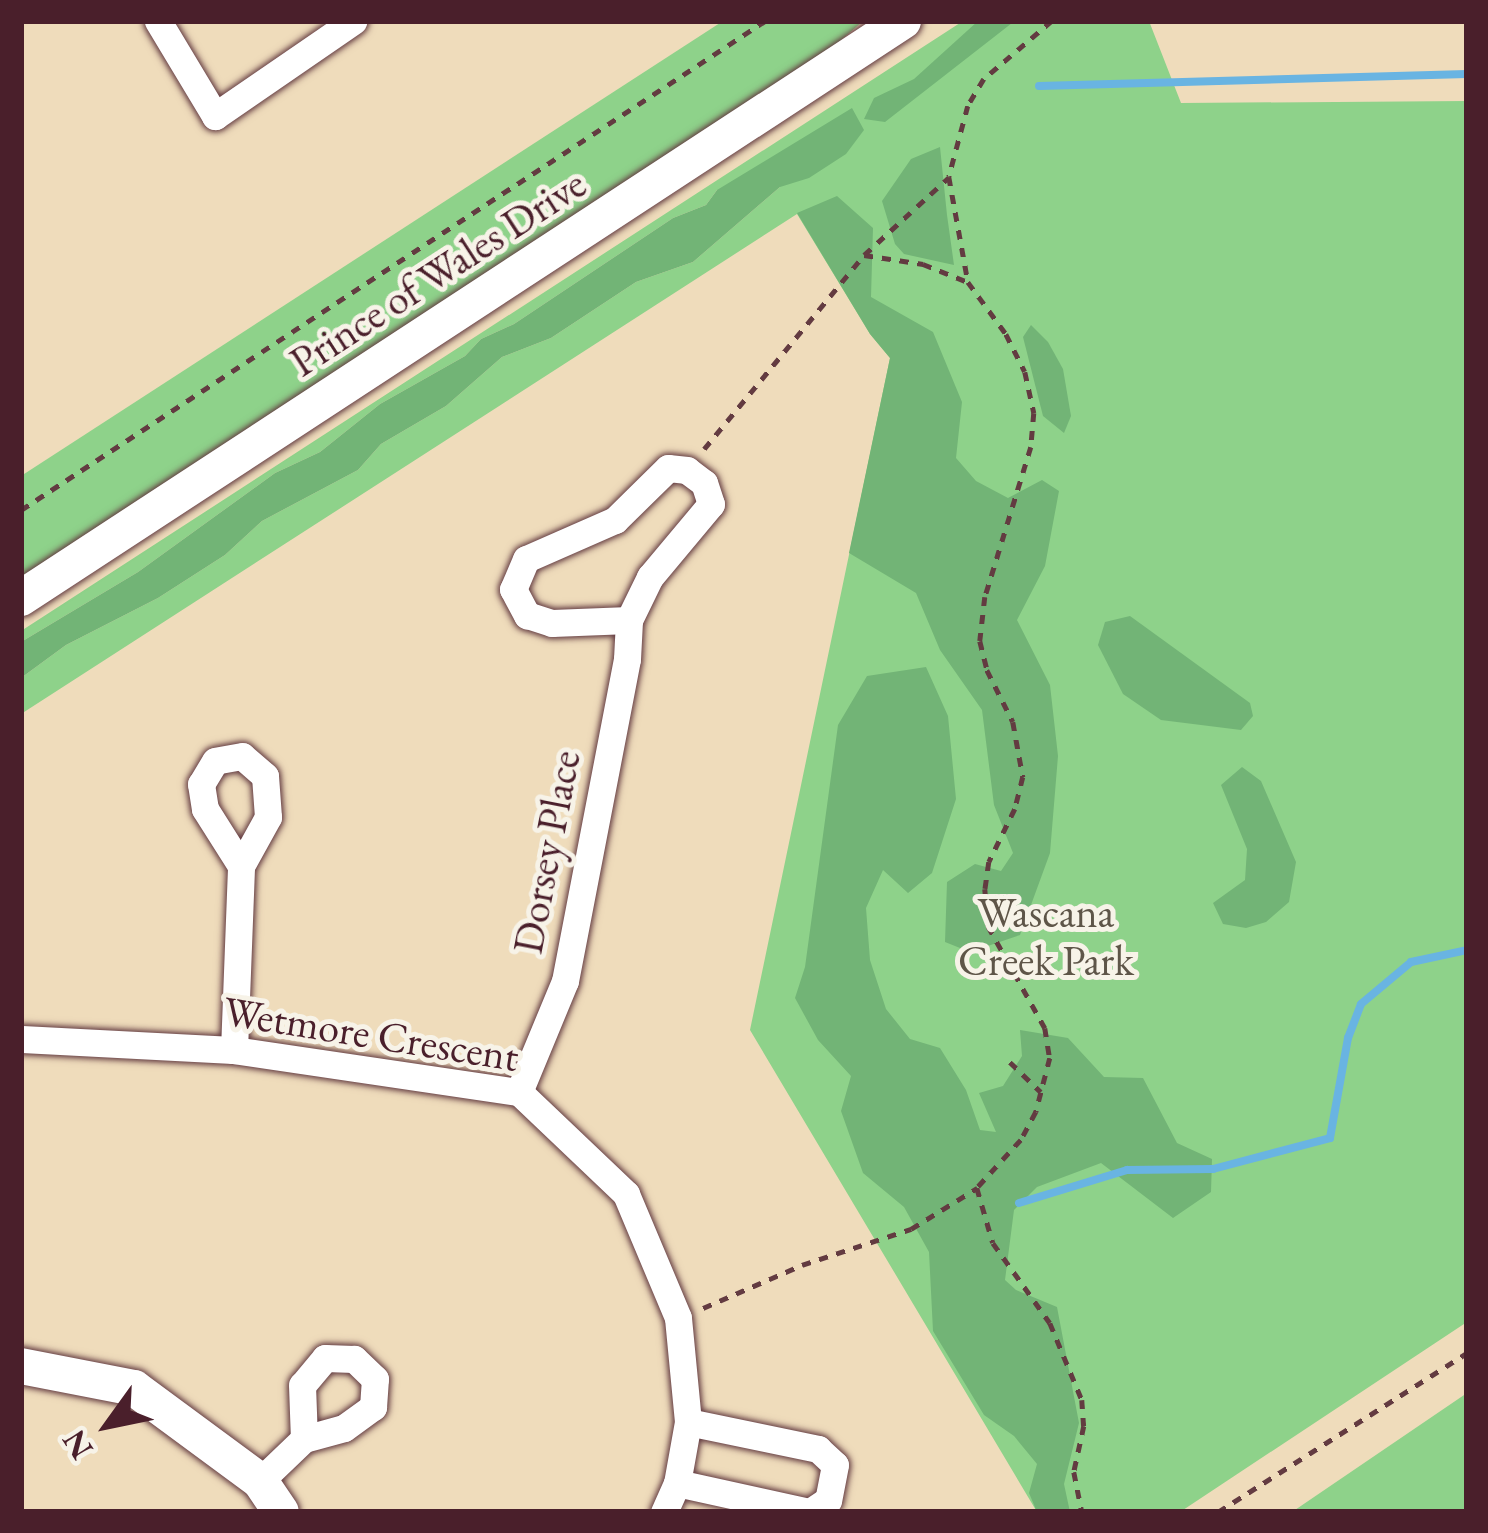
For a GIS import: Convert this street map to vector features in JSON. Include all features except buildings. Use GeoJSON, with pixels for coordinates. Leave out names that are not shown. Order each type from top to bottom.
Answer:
{"type":"FeatureCollection","features":[{"type":"Feature","properties":{"kind":"main road","name":"Prince of Wales Drive"},"geometry":{"type":"LineString","coordinates":[[21,598],[903,21]]}},
{"type":"Feature","properties":{"kind":"main road"},"geometry":{"type":"LineString","coordinates":[[21,1366],[134,1388],[260,1481],[281,1512]]}},
{"type":"Feature","properties":{"kind":"street"},"geometry":{"type":"LineString","coordinates":[[158,21],[215,116],[352,21]]}},
{"type":"Feature","properties":{"kind":"street"},"geometry":{"type":"LineString","coordinates":[[629,620],[552,623],[527,615],[513,589],[526,559],[615,520],[668,468],[687,470]]}},
{"type":"Feature","properties":{"kind":"street","name":"Dorsey Place"},"geometry":{"type":"LineString","coordinates":[[519,1092],[566,981],[627,659],[629,620],[650,577],[711,503],[704,483],[687,470]]}},
{"type":"Feature","properties":{"kind":"street"},"geometry":{"type":"LineString","coordinates":[[234,1050],[241,866]]}},
{"type":"Feature","properties":{"kind":"street","name":"Wetmore Crescent"},"geometry":{"type":"LineString","coordinates":[[21,1039],[234,1050],[519,1092],[626,1194],[678,1318],[688,1422],[677,1483],[664,1512]]}},
{"type":"Feature","properties":{"kind":"street"},"geometry":{"type":"LineString","coordinates":[[677,1483],[809,1512],[828,1500],[835,1465],[818,1449],[688,1422]]}},
{"type":"Feature","properties":{"kind":"street"},"geometry":{"type":"LineString","coordinates":[[260,1481],[304,1439]]}},
{"type":"Feature","properties":{"kind":"path"},"geometry":{"type":"LineString","coordinates":[[21,510],[765,21]]}},
{"type":"Feature","properties":{"kind":"path"},"geometry":{"type":"LineString","coordinates":[[678,1318],[802,1265],[911,1229],[976,1188],[1021,1140],[1041,1092],[1050,1058],[1045,1028],[999,954],[988,926],[989,862],[1016,809],[1023,777],[1020,746],[980,640],[985,596],[1031,447],[1034,413],[1024,372],[1006,334],[968,282],[949,177],[968,106],[984,80],[1052,21]]}},
{"type":"Feature","properties":{"kind":"path"},"geometry":{"type":"LineString","coordinates":[[687,470],[864,255],[949,177]]}},
{"type":"Feature","properties":{"kind":"path"},"geometry":{"type":"LineString","coordinates":[[864,255],[923,264],[968,282]]}},
{"type":"Feature","properties":{"kind":"path"},"geometry":{"type":"LineString","coordinates":[[1010,1062],[1041,1092]]}},
{"type":"Feature","properties":{"kind":"path"},"geometry":{"type":"LineString","coordinates":[[976,1188],[993,1243],[1050,1323],[1082,1400],[1084,1426],[1074,1472],[1082,1512]]}},
{"type":"Feature","properties":{"kind":"path"},"geometry":{"type":"LineString","coordinates":[[1218,1512],[1467,1353]]}},
{"type":"Feature","properties":{"kind":"green space"},"geometry":{"type":"Polygon","coordinates":[[[723,21],[863,21],[773,99],[21,586],[21,476],[723,21]]]}},
{"type":"Feature","properties":{"kind":"green space","name":"Wascana Creek Park"},"geometry":{"type":"Polygon","coordinates":[[[963,21],[1149,21],[1181,103],[1467,101],[1467,1322],[1180,1512],[1037,1512],[750,1030],[890,358],[870,334],[797,214],[21,714],[21,678],[66,645],[158,598],[225,555],[262,521],[358,470],[381,444],[446,406],[502,357],[551,338],[636,282],[693,262],[780,187],[717,190],[706,205],[673,218],[514,324],[481,339],[465,356],[380,404],[320,452],[275,473],[138,572],[21,642],[21,631],[963,21]]]}},
{"type":"Feature","properties":{"kind":"green space"},"geometry":{"type":"Polygon","coordinates":[[[978,21],[1012,23],[885,122],[864,119],[874,98],[914,79],[978,21]]]}},
{"type":"Feature","properties":{"kind":"green space"},"geometry":{"type":"Polygon","coordinates":[[[852,108],[864,130],[846,154],[809,178],[780,187],[693,262],[636,282],[551,338],[502,357],[446,406],[381,444],[358,470],[262,521],[225,555],[158,598],[66,645],[21,678],[21,642],[138,572],[275,473],[320,452],[380,404],[465,356],[481,339],[514,324],[673,218],[706,205],[717,190],[852,108]]]}},
{"type":"Feature","properties":{"kind":"green space"},"geometry":{"type":"Polygon","coordinates":[[[940,147],[954,265],[904,254],[895,244],[882,201],[911,159],[940,147]]]}},
{"type":"Feature","properties":{"kind":"green space"},"geometry":{"type":"Polygon","coordinates":[[[837,196],[873,228],[871,297],[933,332],[962,402],[956,458],[976,481],[1008,498],[1042,480],[1059,491],[1045,566],[1017,620],[1050,685],[1058,756],[1050,853],[1020,935],[970,952],[945,942],[947,882],[975,864],[1001,871],[1013,853],[994,805],[982,710],[940,650],[916,593],[849,553],[890,358],[870,334],[797,213],[837,196]]]}},
{"type":"Feature","properties":{"kind":"green space"},"geometry":{"type":"Polygon","coordinates":[[[1031,325],[1048,342],[1063,369],[1071,416],[1064,433],[1043,416],[1023,337],[1031,325]]]}},
{"type":"Feature","properties":{"kind":"green space"},"geometry":{"type":"Polygon","coordinates":[[[1130,616],[1250,703],[1253,716],[1241,730],[1161,720],[1123,694],[1098,645],[1105,622],[1130,616]]]}},
{"type":"Feature","properties":{"kind":"green space"},"geometry":{"type":"Polygon","coordinates":[[[926,667],[948,716],[956,799],[932,873],[908,893],[883,870],[866,908],[870,960],[886,1009],[910,1039],[940,1048],[966,1090],[980,1130],[996,1132],[979,1093],[1003,1086],[1022,1056],[1020,1030],[1068,1038],[1104,1077],[1143,1078],[1177,1143],[1212,1159],[1211,1192],[1173,1218],[1101,1163],[1037,1187],[1014,1210],[1005,1280],[1016,1290],[1057,1307],[1079,1423],[1064,1484],[1070,1512],[1037,1512],[1029,1493],[1037,1464],[1014,1436],[984,1415],[933,1331],[929,1252],[904,1207],[863,1173],[841,1111],[851,1076],[818,1040],[795,998],[805,967],[838,725],[867,676],[926,667]]]}},
{"type":"Feature","properties":{"kind":"green space"},"geometry":{"type":"Polygon","coordinates":[[[1242,767],[1261,781],[1296,862],[1289,902],[1266,922],[1246,928],[1223,924],[1213,903],[1245,880],[1247,849],[1221,785],[1242,767]]]}},
{"type":"Feature","properties":{"kind":"green space"},"geometry":{"type":"Polygon","coordinates":[[[1467,1393],[1467,1512],[1292,1512],[1467,1393]]]}},
{"type":"Feature","properties":{"kind":"waterway"},"geometry":{"type":"LineString","coordinates":[[1039,86],[1467,74]]}},
{"type":"Feature","properties":{"kind":"waterway"},"geometry":{"type":"LineString","coordinates":[[1019,1203],[1127,1170],[1213,1169],[1330,1138],[1348,1038],[1361,1004],[1411,962],[1467,950]]}}]}
